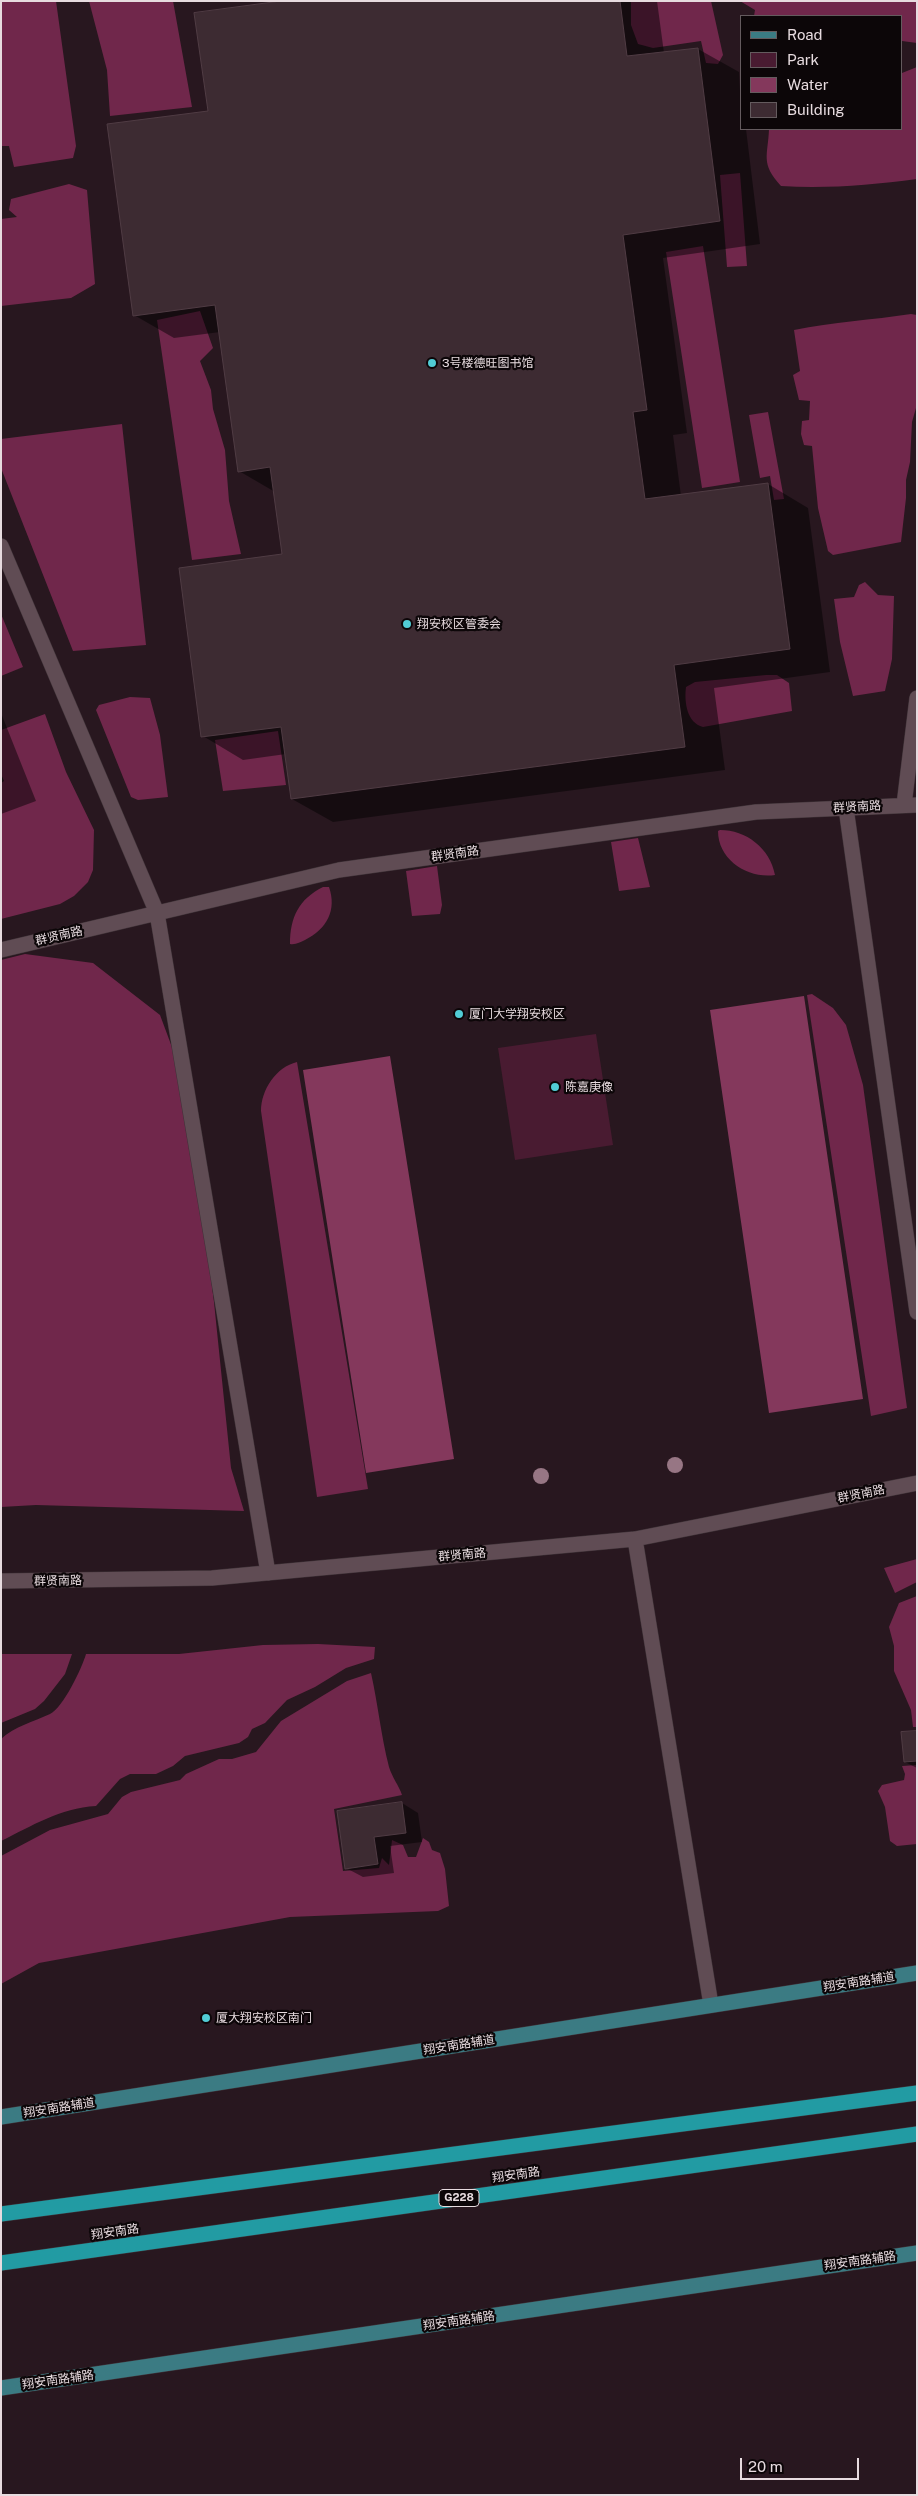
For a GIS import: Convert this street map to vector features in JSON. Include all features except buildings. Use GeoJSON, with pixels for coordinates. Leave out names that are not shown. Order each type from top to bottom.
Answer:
{"type":"FeatureCollection","features":[{"type":"Feature","properties":{"kind":"highway"},"geometry":{"type":"LineString","coordinates":[[1,2214],[917,2093]]}},
{"type":"Feature","properties":{"kind":"highway","name":"翔安南路"},"geometry":{"type":"LineString","coordinates":[[1,2263],[917,2134]]}},
{"type":"Feature","properties":{"kind":"main road","name":"翔安南路辅道"},"geometry":{"type":"LineString","coordinates":[[1,2117],[917,1973]]}},
{"type":"Feature","properties":{"kind":"main road","name":"翔安南路辅路"},"geometry":{"type":"LineString","coordinates":[[1,2388],[917,2253]]}},
{"type":"Feature","properties":{"kind":"street"},"geometry":{"type":"LineString","coordinates":[[1,546],[157,913],[268,1573]]}},
{"type":"Feature","properties":{"kind":"street"},"geometry":{"type":"LineString","coordinates":[[910,805],[917,698]]}},
{"type":"Feature","properties":{"kind":"street","name":"群贤南路"},"geometry":{"type":"LineString","coordinates":[[1,950],[338,870],[756,812],[910,805]]}},
{"type":"Feature","properties":{"kind":"street"},"geometry":{"type":"LineString","coordinates":[[846,808],[917,1312]]}},
{"type":"Feature","properties":{"kind":"street","name":"群贤南路"},"geometry":{"type":"LineString","coordinates":[[1,1581],[212,1578],[635,1539],[917,1483]]}},
{"type":"Feature","properties":{"kind":"street"},"geometry":{"type":"LineString","coordinates":[[635,1539],[711,2006]]}},
{"type":"Feature","properties":{"kind":"green space"},"geometry":{"type":"Polygon","coordinates":[[[596,1034],[613,1145],[515,1160],[498,1048],[596,1034]]]}},
{"type":"Feature","properties":{"kind":"shaded area"},"geometry":{"type":"Polygon","coordinates":[[[1,1],[56,1],[76,146],[73,158],[14,167],[9,146],[1,146],[1,1]]]}},
{"type":"Feature","properties":{"kind":"shaded area"},"geometry":{"type":"Polygon","coordinates":[[[89,1],[173,1],[192,107],[110,116],[107,70],[89,1]]]}},
{"type":"Feature","properties":{"kind":"shaded area"},"geometry":{"type":"Polygon","coordinates":[[[631,1],[711,1],[723,55],[718,64],[706,63],[701,41],[653,48],[638,44],[631,25],[631,1]]]}},
{"type":"Feature","properties":{"kind":"shaded area"},"geometry":{"type":"Polygon","coordinates":[[[740,1],[917,1],[917,43],[903,41],[903,15],[754,15],[755,10],[740,1]]]}},
{"type":"Feature","properties":{"kind":"shaded area"},"geometry":{"type":"Polygon","coordinates":[[[917,67],[917,179],[866,185],[815,187],[781,186],[774,178],[767,159],[769,130],[903,130],[903,73],[917,67]]]}},
{"type":"Feature","properties":{"kind":"shaded area"},"geometry":{"type":"Polygon","coordinates":[[[740,173],[747,266],[727,267],[720,175],[740,173]]]}},
{"type":"Feature","properties":{"kind":"shaded area"},"geometry":{"type":"Polygon","coordinates":[[[69,184],[87,190],[95,284],[71,298],[1,306],[1,219],[17,217],[9,210],[11,199],[69,184]]]}},
{"type":"Feature","properties":{"kind":"shaded area"},"geometry":{"type":"Polygon","coordinates":[[[703,246],[740,482],[702,488],[666,252],[703,246]]]}},
{"type":"Feature","properties":{"kind":"shaded area"},"geometry":{"type":"Polygon","coordinates":[[[200,311],[213,348],[200,361],[211,390],[213,409],[225,450],[229,501],[241,554],[192,560],[157,320],[200,311]]]}},
{"type":"Feature","properties":{"kind":"shaded area"},"geometry":{"type":"Polygon","coordinates":[[[911,314],[917,315],[916,408],[912,422],[910,462],[906,480],[901,542],[833,555],[828,551],[818,508],[812,446],[804,445],[801,434],[802,421],[809,420],[810,401],[799,400],[793,375],[800,371],[794,330],[911,314]]]}},
{"type":"Feature","properties":{"kind":"shaded area"},"geometry":{"type":"Polygon","coordinates":[[[768,412],[784,499],[774,500],[770,476],[760,478],[749,415],[768,412]]]}},
{"type":"Feature","properties":{"kind":"shaded area"},"geometry":{"type":"Polygon","coordinates":[[[122,424],[146,645],[73,651],[1,468],[1,439],[122,424]]]}},
{"type":"Feature","properties":{"kind":"shaded area"},"geometry":{"type":"Polygon","coordinates":[[[865,582],[878,595],[894,596],[892,659],[885,691],[853,696],[840,642],[834,599],[854,597],[859,585],[865,582]]]}},
{"type":"Feature","properties":{"kind":"shaded area"},"geometry":{"type":"Polygon","coordinates":[[[1,614],[23,667],[1,676],[1,614]]]}},
{"type":"Feature","properties":{"kind":"shaded area"},"geometry":{"type":"Polygon","coordinates":[[[777,675],[789,683],[792,711],[703,727],[690,717],[686,705],[686,687],[695,682],[777,675]]]}},
{"type":"Feature","properties":{"kind":"shaded area"},"geometry":{"type":"Polygon","coordinates":[[[130,697],[150,698],[160,735],[168,797],[138,800],[131,797],[96,710],[99,705],[130,697]]]}},
{"type":"Feature","properties":{"kind":"shaded area"},"geometry":{"type":"Polygon","coordinates":[[[45,714],[66,772],[94,830],[93,870],[88,882],[74,896],[60,904],[1,919],[1,783],[4,781],[1,774],[1,730],[45,714]]]}},
{"type":"Feature","properties":{"kind":"shaded area"},"geometry":{"type":"Polygon","coordinates":[[[278,731],[286,785],[223,791],[215,740],[278,731]]]}},
{"type":"Feature","properties":{"kind":"shaded area"},"geometry":{"type":"Polygon","coordinates":[[[718,831],[739,833],[755,842],[768,857],[775,875],[755,874],[736,865],[723,851],[719,841],[718,831]]]}},
{"type":"Feature","properties":{"kind":"shaded area"},"geometry":{"type":"Polygon","coordinates":[[[638,838],[650,887],[619,891],[611,842],[638,838]]]}},
{"type":"Feature","properties":{"kind":"shaded area"},"geometry":{"type":"Polygon","coordinates":[[[437,866],[442,905],[440,914],[412,916],[406,871],[437,866]]]}},
{"type":"Feature","properties":{"kind":"shaded area"},"geometry":{"type":"Polygon","coordinates":[[[323,887],[329,887],[331,895],[331,911],[328,918],[313,936],[298,943],[290,944],[294,917],[302,903],[323,887]]]}},
{"type":"Feature","properties":{"kind":"shaded area"},"geometry":{"type":"Polygon","coordinates":[[[25,954],[93,963],[160,1015],[179,1066],[194,1145],[214,1302],[231,1468],[244,1511],[36,1505],[1,1507],[1,960],[25,954]]]}},
{"type":"Feature","properties":{"kind":"shaded area"},"geometry":{"type":"Polygon","coordinates":[[[812,994],[833,1008],[846,1025],[863,1085],[907,1408],[871,1416],[807,995],[812,994]]]}},
{"type":"Feature","properties":{"kind":"shaded area"},"geometry":{"type":"Polygon","coordinates":[[[297,1062],[368,1489],[317,1497],[261,1111],[264,1095],[271,1080],[283,1069],[297,1062]]]}},
{"type":"Feature","properties":{"kind":"shaded area"},"geometry":{"type":"Polygon","coordinates":[[[917,1559],[917,1582],[895,1593],[884,1568],[917,1559]]]}},
{"type":"Feature","properties":{"kind":"shaded area"},"geometry":{"type":"Polygon","coordinates":[[[917,1596],[917,1727],[913,1727],[911,1710],[894,1671],[894,1646],[889,1627],[899,1603],[917,1596]]]}},
{"type":"Feature","properties":{"kind":"shaded area"},"geometry":{"type":"Polygon","coordinates":[[[318,1644],[375,1647],[374,1659],[346,1668],[315,1687],[287,1700],[265,1723],[252,1729],[248,1737],[239,1743],[185,1756],[173,1766],[156,1774],[130,1774],[120,1779],[96,1806],[83,1807],[58,1814],[1,1841],[1,1739],[18,1727],[50,1714],[61,1704],[81,1668],[86,1654],[179,1654],[263,1645],[318,1644]]]}},
{"type":"Feature","properties":{"kind":"shaded area"},"geometry":{"type":"Polygon","coordinates":[[[1,1654],[72,1654],[65,1674],[44,1701],[35,1709],[1,1723],[1,1654]]]}},
{"type":"Feature","properties":{"kind":"shaded area"},"geometry":{"type":"Polygon","coordinates":[[[371,1673],[389,1767],[402,1795],[334,1809],[343,1871],[379,1868],[382,1858],[389,1865],[392,1840],[403,1845],[408,1857],[416,1857],[423,1838],[429,1842],[432,1850],[440,1853],[445,1869],[449,1906],[438,1911],[290,1917],[39,1963],[1,1984],[1,1856],[50,1830],[108,1814],[122,1797],[131,1792],[180,1780],[186,1774],[219,1759],[232,1759],[256,1752],[281,1721],[347,1681],[371,1673]]]}},
{"type":"Feature","properties":{"kind":"shaded area"},"geometry":{"type":"Polygon","coordinates":[[[917,1765],[917,1844],[897,1846],[890,1841],[885,1807],[878,1791],[882,1785],[904,1780],[905,1774],[902,1766],[917,1765]]]}},
{"type":"Feature","properties":{"kind":"water"},"geometry":{"type":"Polygon","coordinates":[[[804,996],[863,1399],[769,1413],[710,1010],[804,996]]]}},
{"type":"Feature","properties":{"kind":"water"},"geometry":{"type":"Polygon","coordinates":[[[390,1056],[454,1459],[366,1473],[303,1070],[390,1056]]]}},
{"type":"Feature","properties":{"kind":"place","name":"3号楼德旺图书馆"},"geometry":{"type":"Point","coordinates":[432,363]}},
{"type":"Feature","properties":{"kind":"place","name":"翔安校区管委会"},"geometry":{"type":"Point","coordinates":[407,624]}},
{"type":"Feature","properties":{"kind":"place","name":"厦门大学翔安校区"},"geometry":{"type":"Point","coordinates":[459,1014]}},
{"type":"Feature","properties":{"kind":"place","name":"陈嘉庚像"},"geometry":{"type":"Point","coordinates":[555,1087]}},
{"type":"Feature","properties":{"kind":"place","name":"厦大翔安校区南门"},"geometry":{"type":"Point","coordinates":[206,2018]}}]}
